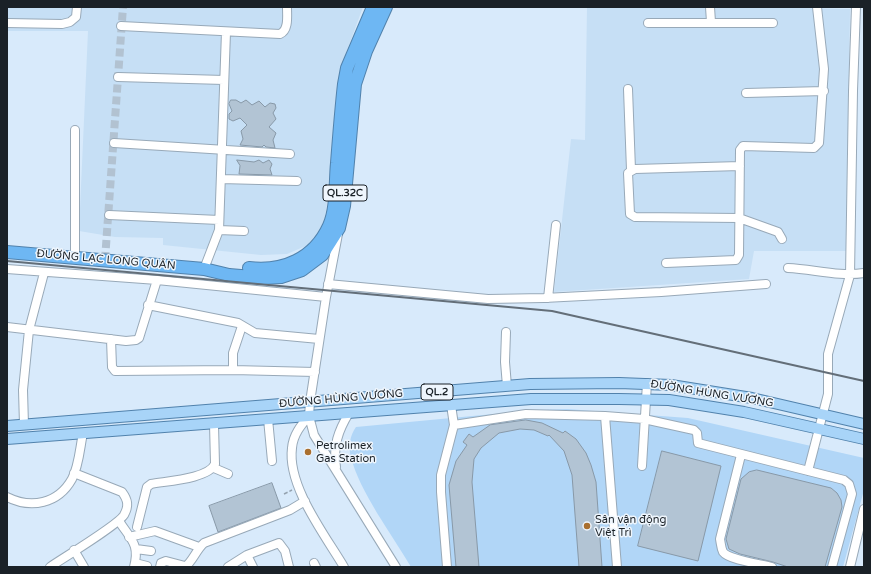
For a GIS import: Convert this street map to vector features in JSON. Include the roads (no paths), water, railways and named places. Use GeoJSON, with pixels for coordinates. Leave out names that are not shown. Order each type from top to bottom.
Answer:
{"type":"FeatureCollection","features":[{"type":"Feature","properties":{"kind":"highway","name":"ĐƯỜNG LẠC LONG QUÂN"},"geometry":{"type":"LineString","coordinates":[[7,252],[204,269],[229,275],[264,278],[281,277],[302,270],[322,255],[329,244],[334,227],[344,206],[355,84],[383,8]]}},
{"type":"Feature","properties":{"kind":"highway","name":"ĐƯỜNG LẠC LONG QUÂN"},"geometry":{"type":"LineString","coordinates":[[204,269],[231,266],[264,270],[279,268],[297,262],[314,249],[334,227]]}},
{"type":"Feature","properties":{"kind":"main road","name":"ĐƯỜNG HÙNG VƯƠNG"},"geometry":{"type":"LineString","coordinates":[[7,426],[530,384],[647,383],[671,385],[752,398],[864,424]]}},
{"type":"Feature","properties":{"kind":"main road","name":"ĐƯỜNG HÙNG VƯƠNG"},"geometry":{"type":"LineString","coordinates":[[7,439],[531,399],[646,399],[669,400],[744,412],[864,439]]}},
{"type":"Feature","properties":{"kind":"street"},"geometry":{"type":"LineString","coordinates":[[7,23],[62,24],[70,22],[76,17],[77,7]]}},
{"type":"Feature","properties":{"kind":"street"},"geometry":{"type":"LineString","coordinates":[[121,26],[280,34],[284,32],[286,28],[287,7]]}},
{"type":"Feature","properties":{"kind":"street"},"geometry":{"type":"LineString","coordinates":[[710,7],[711,22]]}},
{"type":"Feature","properties":{"kind":"street"},"geometry":{"type":"LineString","coordinates":[[666,263],[736,260],[739,255],[740,150],[743,146],[814,148],[819,143],[824,92],[824,69],[817,7]]}},
{"type":"Feature","properties":{"kind":"street"},"geometry":{"type":"LineString","coordinates":[[808,471],[828,394],[828,354],[850,275],[856,7]]}},
{"type":"Feature","properties":{"kind":"street"},"geometry":{"type":"LineString","coordinates":[[648,23],[773,23]]}},
{"type":"Feature","properties":{"kind":"street"},"geometry":{"type":"LineString","coordinates":[[204,269],[219,230],[226,32]]}},
{"type":"Feature","properties":{"kind":"street"},"geometry":{"type":"LineString","coordinates":[[118,77],[224,80]]}},
{"type":"Feature","properties":{"kind":"street"},"geometry":{"type":"LineString","coordinates":[[628,89],[631,170],[628,173],[628,206],[630,214],[635,217],[739,218],[778,232],[782,239]]}},
{"type":"Feature","properties":{"kind":"street"},"geometry":{"type":"LineString","coordinates":[[746,93],[824,92]]}},
{"type":"Feature","properties":{"kind":"street"},"geometry":{"type":"LineString","coordinates":[[74,257],[75,130]]}},
{"type":"Feature","properties":{"kind":"street"},"geometry":{"type":"LineString","coordinates":[[114,143],[290,154]]}},
{"type":"Feature","properties":{"kind":"street"},"geometry":{"type":"LineString","coordinates":[[631,170],[635,168],[740,166]]}},
{"type":"Feature","properties":{"kind":"street"},"geometry":{"type":"LineString","coordinates":[[221,179],[297,181]]}},
{"type":"Feature","properties":{"kind":"street"},"geometry":{"type":"LineString","coordinates":[[109,215],[219,220]]}},
{"type":"Feature","properties":{"kind":"street"},"geometry":{"type":"LineString","coordinates":[[548,298],[556,225]]}},
{"type":"Feature","properties":{"kind":"street"},"geometry":{"type":"LineString","coordinates":[[334,227],[328,284],[309,416],[314,434],[336,472],[396,567]]}},
{"type":"Feature","properties":{"kind":"street"},"geometry":{"type":"LineString","coordinates":[[219,230],[244,231]]}},
{"type":"Feature","properties":{"kind":"street"},"geometry":{"type":"LineString","coordinates":[[328,284],[329,244]]}},
{"type":"Feature","properties":{"kind":"street"},"geometry":{"type":"LineString","coordinates":[[788,268],[809,268],[850,275],[864,273]]}},
{"type":"Feature","properties":{"kind":"street"},"geometry":{"type":"LineString","coordinates":[[7,269],[44,273],[157,280],[326,296]]}},
{"type":"Feature","properties":{"kind":"street"},"geometry":{"type":"LineString","coordinates":[[24,425],[24,390],[29,330],[44,273]]}},
{"type":"Feature","properties":{"kind":"street"},"geometry":{"type":"LineString","coordinates":[[7,328],[126,341],[136,340],[139,338],[157,280]]}},
{"type":"Feature","properties":{"kind":"street"},"geometry":{"type":"LineString","coordinates":[[328,284],[488,299],[548,298],[707,290],[766,284]]}},
{"type":"Feature","properties":{"kind":"street"},"geometry":{"type":"LineString","coordinates":[[148,305],[238,323],[255,333],[319,339]]}},
{"type":"Feature","properties":{"kind":"street"},"geometry":{"type":"LineString","coordinates":[[233,370],[233,353],[242,326]]}},
{"type":"Feature","properties":{"kind":"street"},"geometry":{"type":"LineString","coordinates":[[506,332],[504,362],[507,386]]}},
{"type":"Feature","properties":{"kind":"street"},"geometry":{"type":"LineString","coordinates":[[111,339],[112,367],[115,371],[169,372],[233,370],[315,372]]}},
{"type":"Feature","properties":{"kind":"street"},"geometry":{"type":"LineString","coordinates":[[642,466],[647,383]]}},
{"type":"Feature","properties":{"kind":"street"},"geometry":{"type":"LineString","coordinates":[[447,567],[441,475],[454,425],[451,405]]}},
{"type":"Feature","properties":{"kind":"street"},"geometry":{"type":"LineString","coordinates":[[336,472],[335,444],[340,429],[349,413]]}},
{"type":"Feature","properties":{"kind":"street"},"geometry":{"type":"LineString","coordinates":[[454,425],[526,414],[605,416],[644,419],[694,430],[697,433],[698,444],[844,480],[851,489],[852,494],[832,567]]}},
{"type":"Feature","properties":{"kind":"street"},"geometry":{"type":"LineString","coordinates":[[309,416],[297,431],[292,448],[294,474],[305,501],[344,567]]}},
{"type":"Feature","properties":{"kind":"street"},"geometry":{"type":"LineString","coordinates":[[605,416],[617,567]]}},
{"type":"Feature","properties":{"kind":"street"},"geometry":{"type":"LineString","coordinates":[[268,419],[272,461]]}},
{"type":"Feature","properties":{"kind":"street"},"geometry":{"type":"LineString","coordinates":[[214,424],[214,468]]}},
{"type":"Feature","properties":{"kind":"street"},"geometry":{"type":"LineString","coordinates":[[7,497],[24,504],[38,503],[53,498],[63,491],[74,473],[83,433]]}},
{"type":"Feature","properties":{"kind":"street"},"geometry":{"type":"LineString","coordinates":[[741,455],[720,539],[721,546],[723,551],[732,558],[772,567]]}},
{"type":"Feature","properties":{"kind":"street"},"geometry":{"type":"LineString","coordinates":[[137,528],[147,487],[151,484],[195,476],[214,468],[228,474]]}},
{"type":"Feature","properties":{"kind":"street"},"geometry":{"type":"LineString","coordinates":[[50,567],[119,522],[128,507],[127,499],[122,492],[74,473]]}},
{"type":"Feature","properties":{"kind":"street"},"geometry":{"type":"LineString","coordinates":[[160,567],[161,563],[166,561],[185,567],[189,564],[199,547],[212,539],[290,510],[305,501]]}},
{"type":"Feature","properties":{"kind":"street"},"geometry":{"type":"LineString","coordinates":[[850,567],[864,511]]}},
{"type":"Feature","properties":{"kind":"street"},"geometry":{"type":"LineString","coordinates":[[119,522],[136,549],[134,565],[147,566]]}},
{"type":"Feature","properties":{"kind":"street"},"geometry":{"type":"LineString","coordinates":[[129,537],[155,531],[199,547]]}},
{"type":"Feature","properties":{"kind":"street"},"geometry":{"type":"LineString","coordinates":[[228,567],[247,555],[279,543],[285,551],[289,567]]}},
{"type":"Feature","properties":{"kind":"street"},"geometry":{"type":"LineString","coordinates":[[136,549],[151,551]]}},
{"type":"Feature","properties":{"kind":"street"},"geometry":{"type":"LineString","coordinates":[[74,550],[84,567]]}},
{"type":"Feature","properties":{"kind":"street"},"geometry":{"type":"LineString","coordinates":[[247,555],[253,567]]}},
{"type":"Feature","properties":{"kind":"tunnel"},"geometry":{"type":"LineString","coordinates":[[105,260],[123,7]]}},
{"type":"Feature","properties":{"kind":"railway"},"geometry":{"type":"LineString","coordinates":[[7,261],[552,311],[864,381]]}},
{"type":"Feature","properties":{"kind":"place","name":"Petrolimex Gas Station"},"geometry":{"type":"Point","coordinates":[308,452]}},
{"type":"Feature","properties":{"kind":"place","name":"Sân vận động Việt Trì"},"geometry":{"type":"Point","coordinates":[587,526]}}]}
